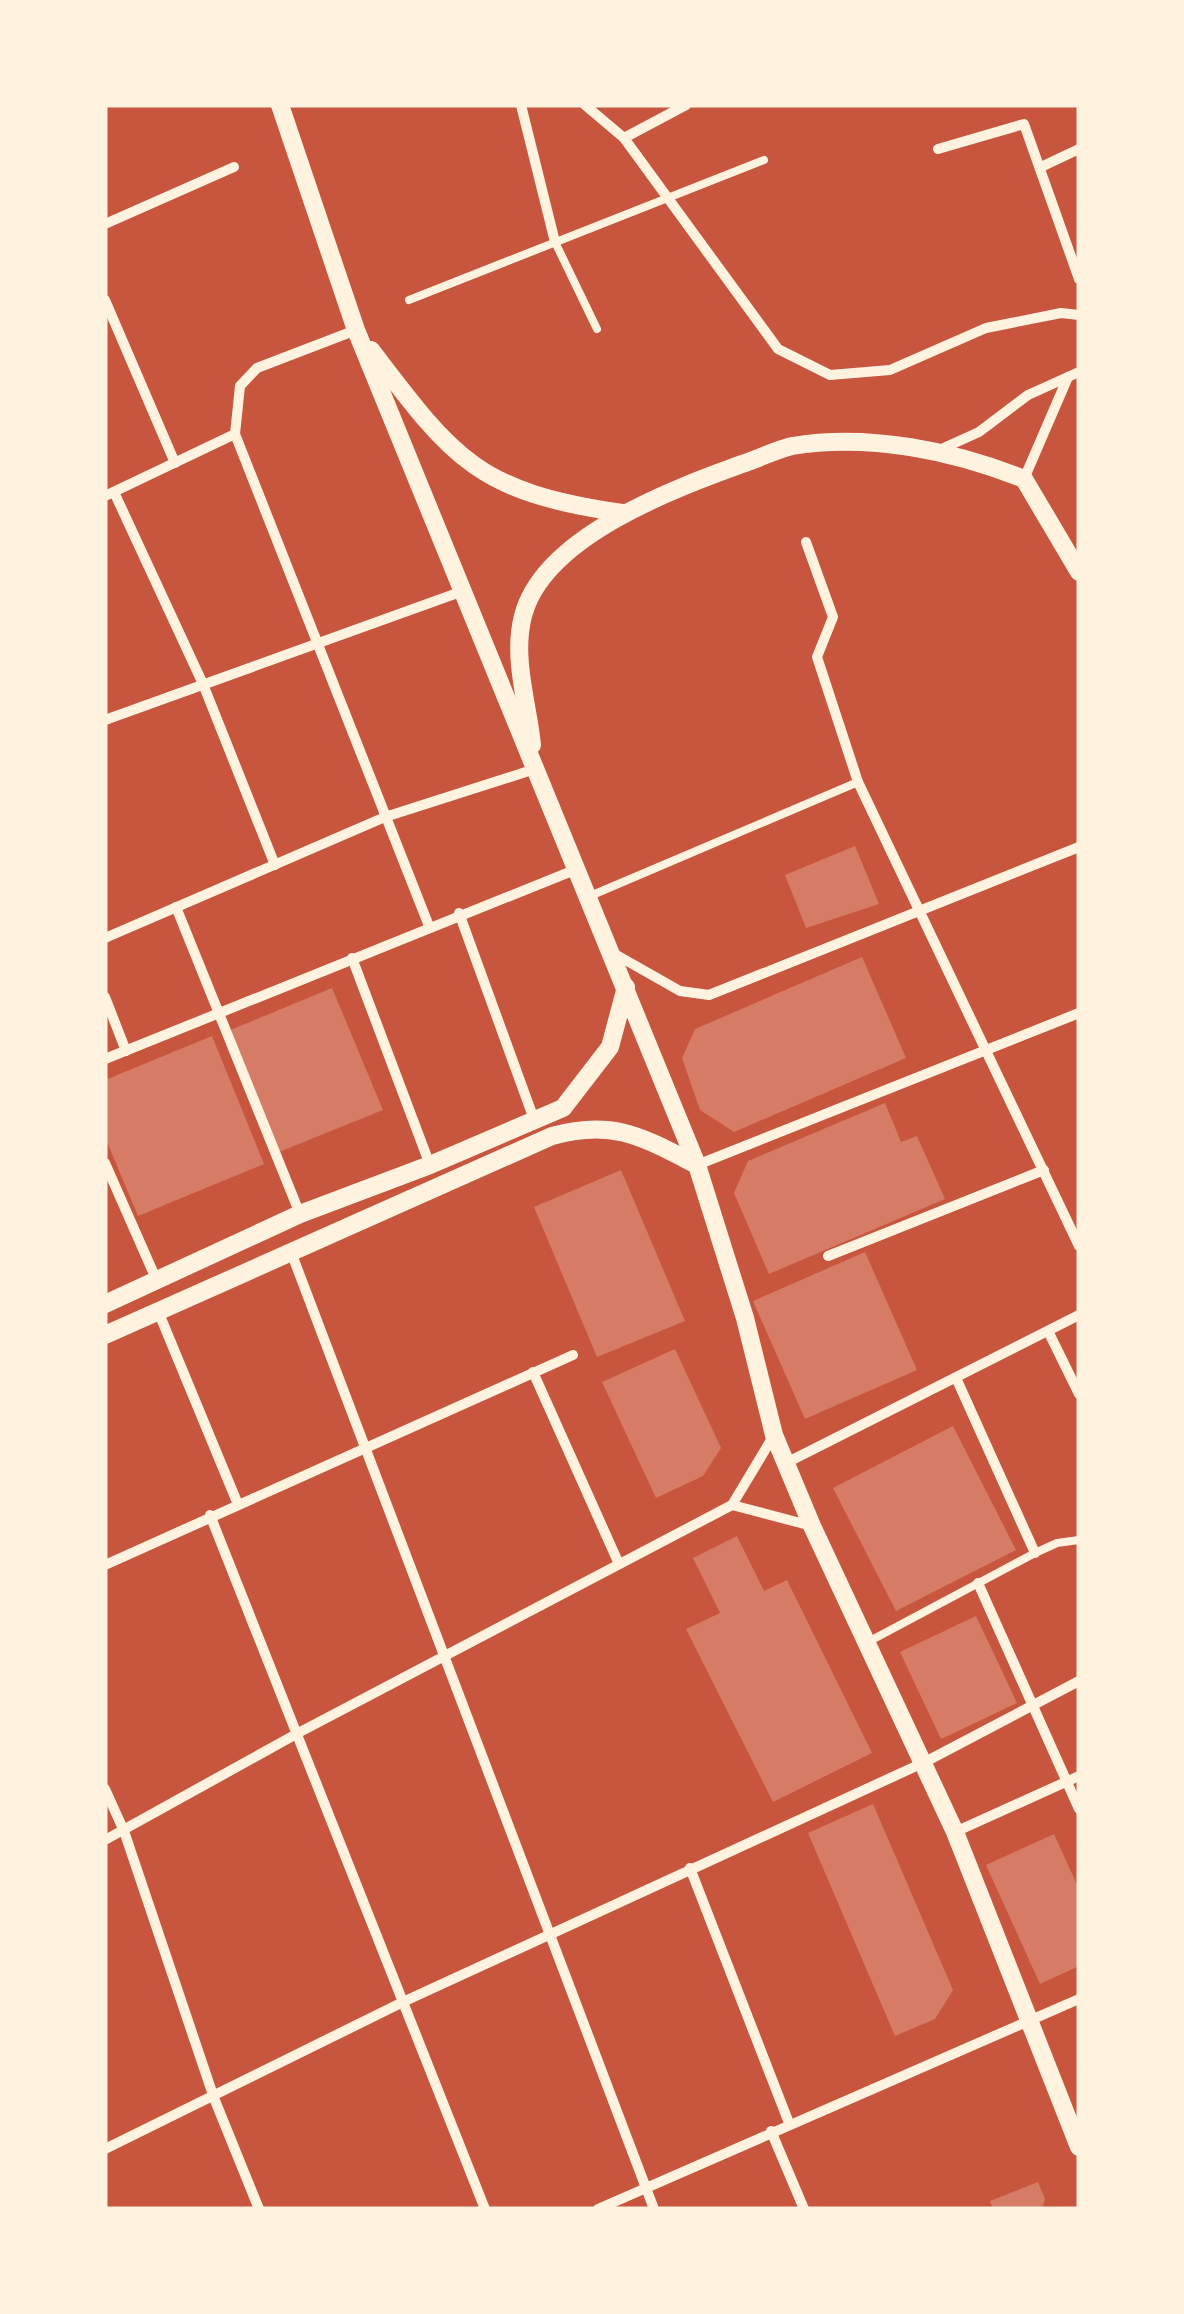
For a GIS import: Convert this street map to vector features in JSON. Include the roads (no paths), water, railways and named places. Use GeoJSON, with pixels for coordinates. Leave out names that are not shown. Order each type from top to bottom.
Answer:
{"type":"FeatureCollection","features":[{"type":"Feature","properties":{"kind":"street"},"geometry":{"type":"LineString","coordinates":[[280,105],[356,330],[698,1165],[745,1318],[774,1434],[812,1526],[955,1832],[1032,2018],[1079,2147]]}},
{"type":"Feature","properties":{"kind":"street"},"geometry":{"type":"LineString","coordinates":[[521,105],[555,242]]}},
{"type":"Feature","properties":{"kind":"street"},"geometry":{"type":"LineString","coordinates":[[586,105],[624,138],[778,349],[830,374],[890,370],[986,328],[1060,313],[1079,315]]}},
{"type":"Feature","properties":{"kind":"street"},"geometry":{"type":"LineString","coordinates":[[624,138],[686,105]]}},
{"type":"Feature","properties":{"kind":"street"},"geometry":{"type":"LineString","coordinates":[[938,149],[1024,124],[1079,279]]}},
{"type":"Feature","properties":{"kind":"street"},"geometry":{"type":"LineString","coordinates":[[1041,168],[1079,148]]}},
{"type":"Feature","properties":{"kind":"street"},"geometry":{"type":"LineString","coordinates":[[105,224],[234,167]]}},
{"type":"Feature","properties":{"kind":"street"},"geometry":{"type":"LineString","coordinates":[[105,300],[175,463]]}},
{"type":"Feature","properties":{"kind":"street"},"geometry":{"type":"LineString","coordinates":[[356,330],[257,368],[240,386],[235,434],[429,926]]}},
{"type":"Feature","properties":{"kind":"street"},"geometry":{"type":"LineString","coordinates":[[356,330],[434,433],[483,474],[550,503],[622,513]]}},
{"type":"Feature","properties":{"kind":"street"},"geometry":{"type":"LineString","coordinates":[[937,451],[979,432],[1028,395],[1074,374]]}},
{"type":"Feature","properties":{"kind":"street"},"geometry":{"type":"LineString","coordinates":[[1024,479],[1074,374]]}},
{"type":"Feature","properties":{"kind":"street"},"geometry":{"type":"LineString","coordinates":[[235,434],[110,494],[204,684],[275,865]]}},
{"type":"Feature","properties":{"kind":"street"},"geometry":{"type":"LineString","coordinates":[[535,769],[520,647],[523,614],[537,588],[574,546],[622,513],[691,482],[792,446],[869,444],[937,451],[1024,479],[1079,572]]}},
{"type":"Feature","properties":{"kind":"street"},"geometry":{"type":"LineString","coordinates":[[806,542],[832,616],[817,658],[858,782],[923,911],[1079,1246]]}},
{"type":"Feature","properties":{"kind":"street"},"geometry":{"type":"LineString","coordinates":[[105,720],[463,591]]}},
{"type":"Feature","properties":{"kind":"street"},"geometry":{"type":"LineString","coordinates":[[105,938],[385,817],[535,769]]}},
{"type":"Feature","properties":{"kind":"street"},"geometry":{"type":"LineString","coordinates":[[612,952],[680,990],[708,995],[1079,847]]}},
{"type":"Feature","properties":{"kind":"street"},"geometry":{"type":"LineString","coordinates":[[105,1060],[578,868]]}},
{"type":"Feature","properties":{"kind":"street"},"geometry":{"type":"LineString","coordinates":[[176,907],[300,1214]]}},
{"type":"Feature","properties":{"kind":"street"},"geometry":{"type":"LineString","coordinates":[[458,914],[536,1123]]}},
{"type":"Feature","properties":{"kind":"street"},"geometry":{"type":"LineString","coordinates":[[352,958],[430,1166]]}},
{"type":"Feature","properties":{"kind":"street"},"geometry":{"type":"LineString","coordinates":[[105,1304],[300,1214],[430,1166],[563,1108],[610,1047],[626,987]]}},
{"type":"Feature","properties":{"kind":"street"},"geometry":{"type":"LineString","coordinates":[[105,997],[126,1051]]}},
{"type":"Feature","properties":{"kind":"street"},"geometry":{"type":"LineString","coordinates":[[105,1335],[552,1136],[586,1126],[617,1128],[698,1165],[1079,1013]]}},
{"type":"Feature","properties":{"kind":"street"},"geometry":{"type":"LineString","coordinates":[[105,1163],[158,1282]]}},
{"type":"Feature","properties":{"kind":"street"},"geometry":{"type":"LineString","coordinates":[[828,1256],[1044,1170]]}},
{"type":"Feature","properties":{"kind":"street"},"geometry":{"type":"LineString","coordinates":[[290,1251],[654,2209]]}},
{"type":"Feature","properties":{"kind":"street"},"geometry":{"type":"LineString","coordinates":[[158,1311],[238,1502]]}},
{"type":"Feature","properties":{"kind":"street"},"geometry":{"type":"LineString","coordinates":[[788,1462],[1049,1334],[1079,1314]]}},
{"type":"Feature","properties":{"kind":"street"},"geometry":{"type":"LineString","coordinates":[[1049,1334],[1079,1394]]}},
{"type":"Feature","properties":{"kind":"street"},"geometry":{"type":"LineString","coordinates":[[105,1564],[573,1355]]}},
{"type":"Feature","properties":{"kind":"street"},"geometry":{"type":"LineString","coordinates":[[534,1372],[619,1564]]}},
{"type":"Feature","properties":{"kind":"street"},"geometry":{"type":"LineString","coordinates":[[957,1380],[1035,1553]]}},
{"type":"Feature","properties":{"kind":"street"},"geometry":{"type":"LineString","coordinates":[[105,1840],[300,1732],[732,1504],[774,1434]]}},
{"type":"Feature","properties":{"kind":"street"},"geometry":{"type":"LineString","coordinates":[[732,1504],[812,1526]]}},
{"type":"Feature","properties":{"kind":"street"},"geometry":{"type":"LineString","coordinates":[[210,1515],[300,1732],[485,2209]]}},
{"type":"Feature","properties":{"kind":"street"},"geometry":{"type":"LineString","coordinates":[[978,1584],[1079,1809]]}},
{"type":"Feature","properties":{"kind":"street"},"geometry":{"type":"LineString","coordinates":[[105,2149],[551,1932],[925,1762],[1079,1682]]}},
{"type":"Feature","properties":{"kind":"street"},"geometry":{"type":"LineString","coordinates":[[955,1832],[1079,1776]]}},
{"type":"Feature","properties":{"kind":"street"},"geometry":{"type":"LineString","coordinates":[[105,1789],[124,1831],[214,2098],[259,2209]]}},
{"type":"Feature","properties":{"kind":"street"},"geometry":{"type":"LineString","coordinates":[[690,1868],[788,2124]]}},
{"type":"Feature","properties":{"kind":"street"},"geometry":{"type":"LineString","coordinates":[[598,2209],[1079,2000]]}},
{"type":"Feature","properties":{"kind":"street"},"geometry":{"type":"LineString","coordinates":[[771,2131],[804,2209]]}},
{"type":"Feature","properties":{"kind":"lane"},"geometry":{"type":"LineString","coordinates":[[408,300],[764,160]]}},
{"type":"Feature","properties":{"kind":"lane"},"geometry":{"type":"LineString","coordinates":[[555,242],[596,329]]}},
{"type":"Feature","properties":{"kind":"lane"},"geometry":{"type":"LineString","coordinates":[[590,896],[858,782]]}},
{"type":"Feature","properties":{"kind":"lane"},"geometry":{"type":"LineString","coordinates":[[866,1642],[1035,1553],[1079,1540]]}}]}
